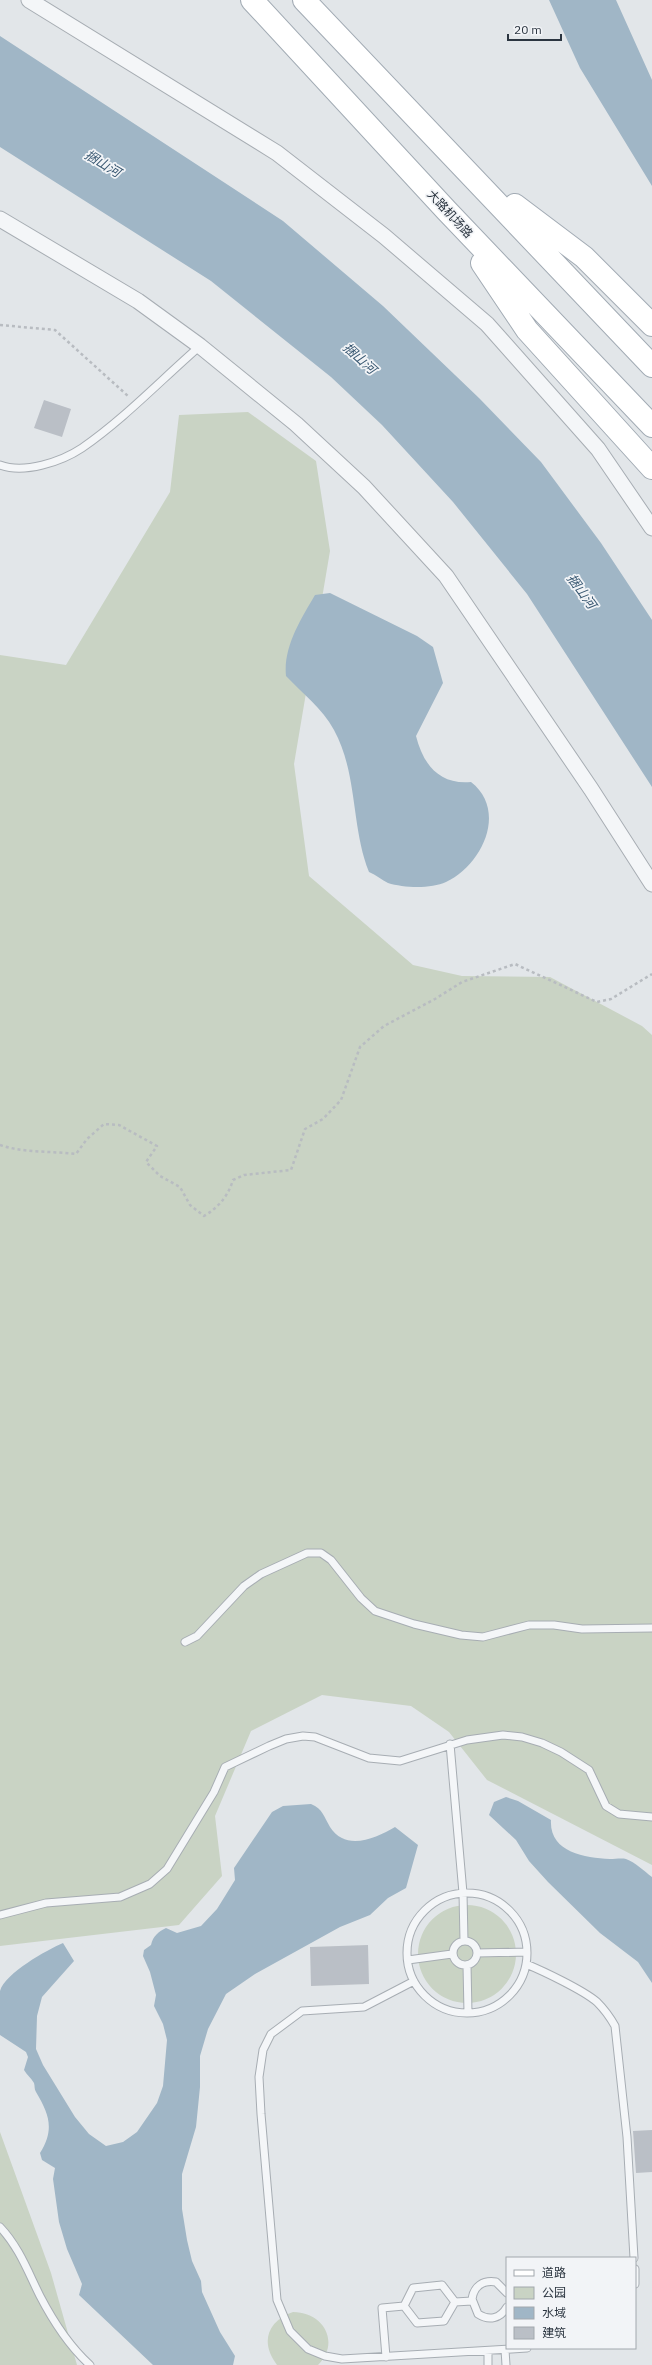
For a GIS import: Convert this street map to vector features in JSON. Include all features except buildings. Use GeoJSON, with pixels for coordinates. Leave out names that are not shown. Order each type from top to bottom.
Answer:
{"type":"FeatureCollection","features":[{"type":"Feature","properties":{"kind":"main road","name":"大路机场路"},"geometry":{"type":"LineString","coordinates":[[252,0],[446,211],[652,426]]}},
{"type":"Feature","properties":{"kind":"main road"},"geometry":{"type":"LineString","coordinates":[[304,0],[467,169],[652,366]]}},
{"type":"Feature","properties":{"kind":"main road"},"geometry":{"type":"LineString","coordinates":[[467,169],[584,257],[652,325]]}},
{"type":"Feature","properties":{"kind":"main road"},"geometry":{"type":"LineString","coordinates":[[446,211],[527,330],[652,468]]}},
{"type":"Feature","properties":{"kind":"street"},"geometry":{"type":"LineString","coordinates":[[29,0],[277,153],[384,236],[488,324],[598,449],[652,528]]}},
{"type":"Feature","properties":{"kind":"street"},"geometry":{"type":"LineString","coordinates":[[0,219],[138,301],[200,346],[296,424],[347,472],[446,576],[591,789],[652,884]]}},
{"type":"Feature","properties":{"kind":"lane"},"geometry":{"type":"LineString","coordinates":[[0,465],[7,468],[54,462],[81,449],[200,346]]}},
{"type":"Feature","properties":{"kind":"lane"},"geometry":{"type":"LineString","coordinates":[[185,1642],[197,1636],[244,1586],[268,1571],[307,1553],[321,1554],[331,1560],[362,1598],[376,1610],[414,1624],[461,1635],[483,1637],[529,1625],[554,1625],[582,1629],[652,1628]]}},
{"type":"Feature","properties":{"kind":"lane"},"geometry":{"type":"LineString","coordinates":[[0,1915],[46,1903],[120,1897],[150,1884],[167,1869],[178,1852],[214,1792],[225,1767],[248,1754],[286,1739],[315,1737],[369,1758],[400,1760],[450,1744],[503,1735],[522,1737],[542,1743],[577,1761],[589,1770],[606,1806],[619,1814],[652,1817]]}},
{"type":"Feature","properties":{"kind":"lane"},"geometry":{"type":"LineString","coordinates":[[450,1744],[463,1893],[464,1941]]}},
{"type":"Feature","properties":{"kind":"lane"},"geometry":{"type":"LineString","coordinates":[[463,1893],[488,1896],[505,1906],[518,1921],[526,1939],[527,1952],[526,1964],[522,1978],[510,1995],[494,2007],[468,2013],[454,2012],[435,2004],[420,1991],[410,1973],[408,1960],[410,1934],[419,1917],[433,1904],[450,1895],[463,1893]]}},
{"type":"Feature","properties":{"kind":"lane"},"geometry":{"type":"LineString","coordinates":[[464,1941],[472,1943],[477,1953],[474,1961],[467,1966],[455,1962],[452,1954],[454,1946],[464,1941]]}},
{"type":"Feature","properties":{"kind":"lane"},"geometry":{"type":"LineString","coordinates":[[477,1953],[527,1952]]}},
{"type":"Feature","properties":{"kind":"lane"},"geometry":{"type":"LineString","coordinates":[[408,1960],[452,1954]]}},
{"type":"Feature","properties":{"kind":"lane"},"geometry":{"type":"LineString","coordinates":[[526,1964],[542,1970],[595,2000],[606,2011],[615,2026],[627,2137],[634,2257]]}},
{"type":"Feature","properties":{"kind":"lane"},"geometry":{"type":"LineString","coordinates":[[467,1966],[468,2013]]}},
{"type":"Feature","properties":{"kind":"lane"},"geometry":{"type":"LineString","coordinates":[[414,1981],[364,2007],[302,2011],[271,2034],[263,2050],[259,2077],[277,2300],[290,2331],[308,2349],[325,2356],[342,2359],[516,2349]]}},
{"type":"Feature","properties":{"kind":"lane"},"geometry":{"type":"LineString","coordinates":[[0,2227],[16,2247],[28,2268],[40,2296],[58,2327],[90,2365]]}},
{"type":"Feature","properties":{"kind":"lane"},"geometry":{"type":"LineString","coordinates":[[506,2292],[496,2282],[484,2283],[476,2289],[472,2301],[478,2314],[488,2318],[499,2316],[506,2309]]}},
{"type":"Feature","properties":{"kind":"lane"},"geometry":{"type":"LineString","coordinates":[[404,2306],[413,2288],[442,2285],[455,2302]]}},
{"type":"Feature","properties":{"kind":"lane"},"geometry":{"type":"LineString","coordinates":[[455,2302],[472,2301]]}},
{"type":"Feature","properties":{"kind":"lane"},"geometry":{"type":"LineString","coordinates":[[404,2306],[417,2323],[444,2320],[455,2302]]}},
{"type":"Feature","properties":{"kind":"lane"},"geometry":{"type":"LineString","coordinates":[[386,2357],[382,2308],[404,2306]]}},
{"type":"Feature","properties":{"kind":"lane"},"geometry":{"type":"LineString","coordinates":[[505,2350],[506,2365]]}},
{"type":"Feature","properties":{"kind":"lane"},"geometry":{"type":"LineString","coordinates":[[488,2351],[488,2365]]}},
{"type":"Feature","properties":{"kind":"path"},"geometry":{"type":"LineString","coordinates":[[0,325],[55,330],[133,400]]}},
{"type":"Feature","properties":{"kind":"path"},"geometry":{"type":"LineString","coordinates":[[0,1145],[17,1151],[35,1150],[76,1154],[87,1139],[104,1124],[119,1125],[157,1146],[146,1162],[160,1176],[180,1187],[190,1206],[204,1216],[216,1209],[230,1191],[233,1180],[244,1175],[291,1170],[305,1129],[323,1119],[341,1100],[360,1047],[384,1026],[435,999],[462,982],[515,964],[597,1002],[610,999],[652,974]]}},
{"type":"Feature","properties":{"kind":"green space"},"geometry":{"type":"Polygon","coordinates":[[[248,412],[316,461],[330,551],[294,764],[309,876],[413,965],[462,976],[550,977],[642,1026],[652,1035],[652,1865],[487,1780],[449,1732],[411,1706],[322,1695],[251,1731],[215,1816],[222,1876],[179,1925],[0,1946],[0,655],[66,665],[170,492],[179,415],[248,412]]]}},
{"type":"Feature","properties":{"kind":"green space"},"geometry":{"type":"Polygon","coordinates":[[[467,1905],[486,1909],[502,1919],[512,1935],[516,1954],[512,1973],[502,1989],[486,1999],[467,2003],[448,1999],[432,1989],[422,1973],[418,1954],[422,1935],[432,1919],[448,1909],[467,1905]]]}},
{"type":"Feature","properties":{"kind":"green space"},"geometry":{"type":"Polygon","coordinates":[[[0,2132],[51,2273],[77,2365],[0,2365],[0,2132]]]}},
{"type":"Feature","properties":{"kind":"green space"},"geometry":{"type":"Polygon","coordinates":[[[293,2312],[304,2313],[313,2317],[325,2330],[328,2338],[328,2347],[325,2356],[318,2365],[277,2365],[272,2357],[268,2341],[272,2327],[284,2316],[293,2312]]]}},
{"type":"Feature","properties":{"kind":"water"},"geometry":{"type":"Polygon","coordinates":[[[549,0],[616,0],[652,80],[652,186],[580,68],[549,0]]]}},
{"type":"Feature","properties":{"kind":"water","name":"捆山河"},"geometry":{"type":"Polygon","coordinates":[[[0,36],[283,221],[383,306],[479,398],[541,462],[601,543],[652,620],[652,787],[527,594],[453,502],[382,425],[331,377],[211,281],[0,147],[0,36]]]}},
{"type":"Feature","properties":{"kind":"water"},"geometry":{"type":"Polygon","coordinates":[[[330,593],[417,636],[433,647],[443,683],[416,736],[419,746],[428,764],[441,776],[460,782],[471,782],[482,794],[488,807],[489,822],[486,836],[479,851],[459,874],[446,882],[425,887],[402,886],[388,883],[369,872],[359,837],[351,782],[342,747],[334,730],[324,715],[286,676],[287,654],[299,624],[315,595],[330,593]]]}},
{"type":"Feature","properties":{"kind":"water"},"geometry":{"type":"Polygon","coordinates":[[[506,1797],[518,1801],[551,1820],[552,1831],[556,1839],[562,1846],[570,1851],[579,1855],[590,1857],[626,1859],[636,1864],[652,1877],[652,1983],[638,1962],[600,1933],[548,1882],[529,1861],[516,1840],[489,1815],[494,1802],[506,1797]]]}},
{"type":"Feature","properties":{"kind":"water"},"geometry":{"type":"Polygon","coordinates":[[[311,1804],[321,1811],[330,1827],[337,1835],[344,1839],[353,1841],[370,1838],[395,1827],[418,1845],[406,1888],[388,1898],[370,1915],[340,1927],[255,1974],[226,1994],[208,2029],[200,2056],[200,2087],[196,2127],[182,2174],[182,2209],[192,2261],[201,2281],[202,2292],[220,2332],[235,2356],[233,2365],[153,2365],[79,2295],[82,2284],[67,2249],[59,2222],[53,2179],[55,2168],[42,2160],[40,2153],[48,2136],[49,2129],[47,2115],[35,2091],[34,2083],[24,2070],[28,2057],[26,2052],[0,2035],[0,1991],[3,1984],[27,1963],[63,1943],[74,1961],[42,1997],[37,2016],[36,2049],[43,2065],[75,2117],[89,2134],[106,2146],[123,2142],[137,2132],[157,2103],[163,2086],[167,2040],[163,2024],[154,2006],[156,1995],[150,1972],[143,1956],[144,1950],[151,1945],[158,1933],[166,1928],[177,1933],[201,1926],[217,1909],[235,1880],[234,1868],[272,1812],[283,1806],[311,1804]]]}}]}
